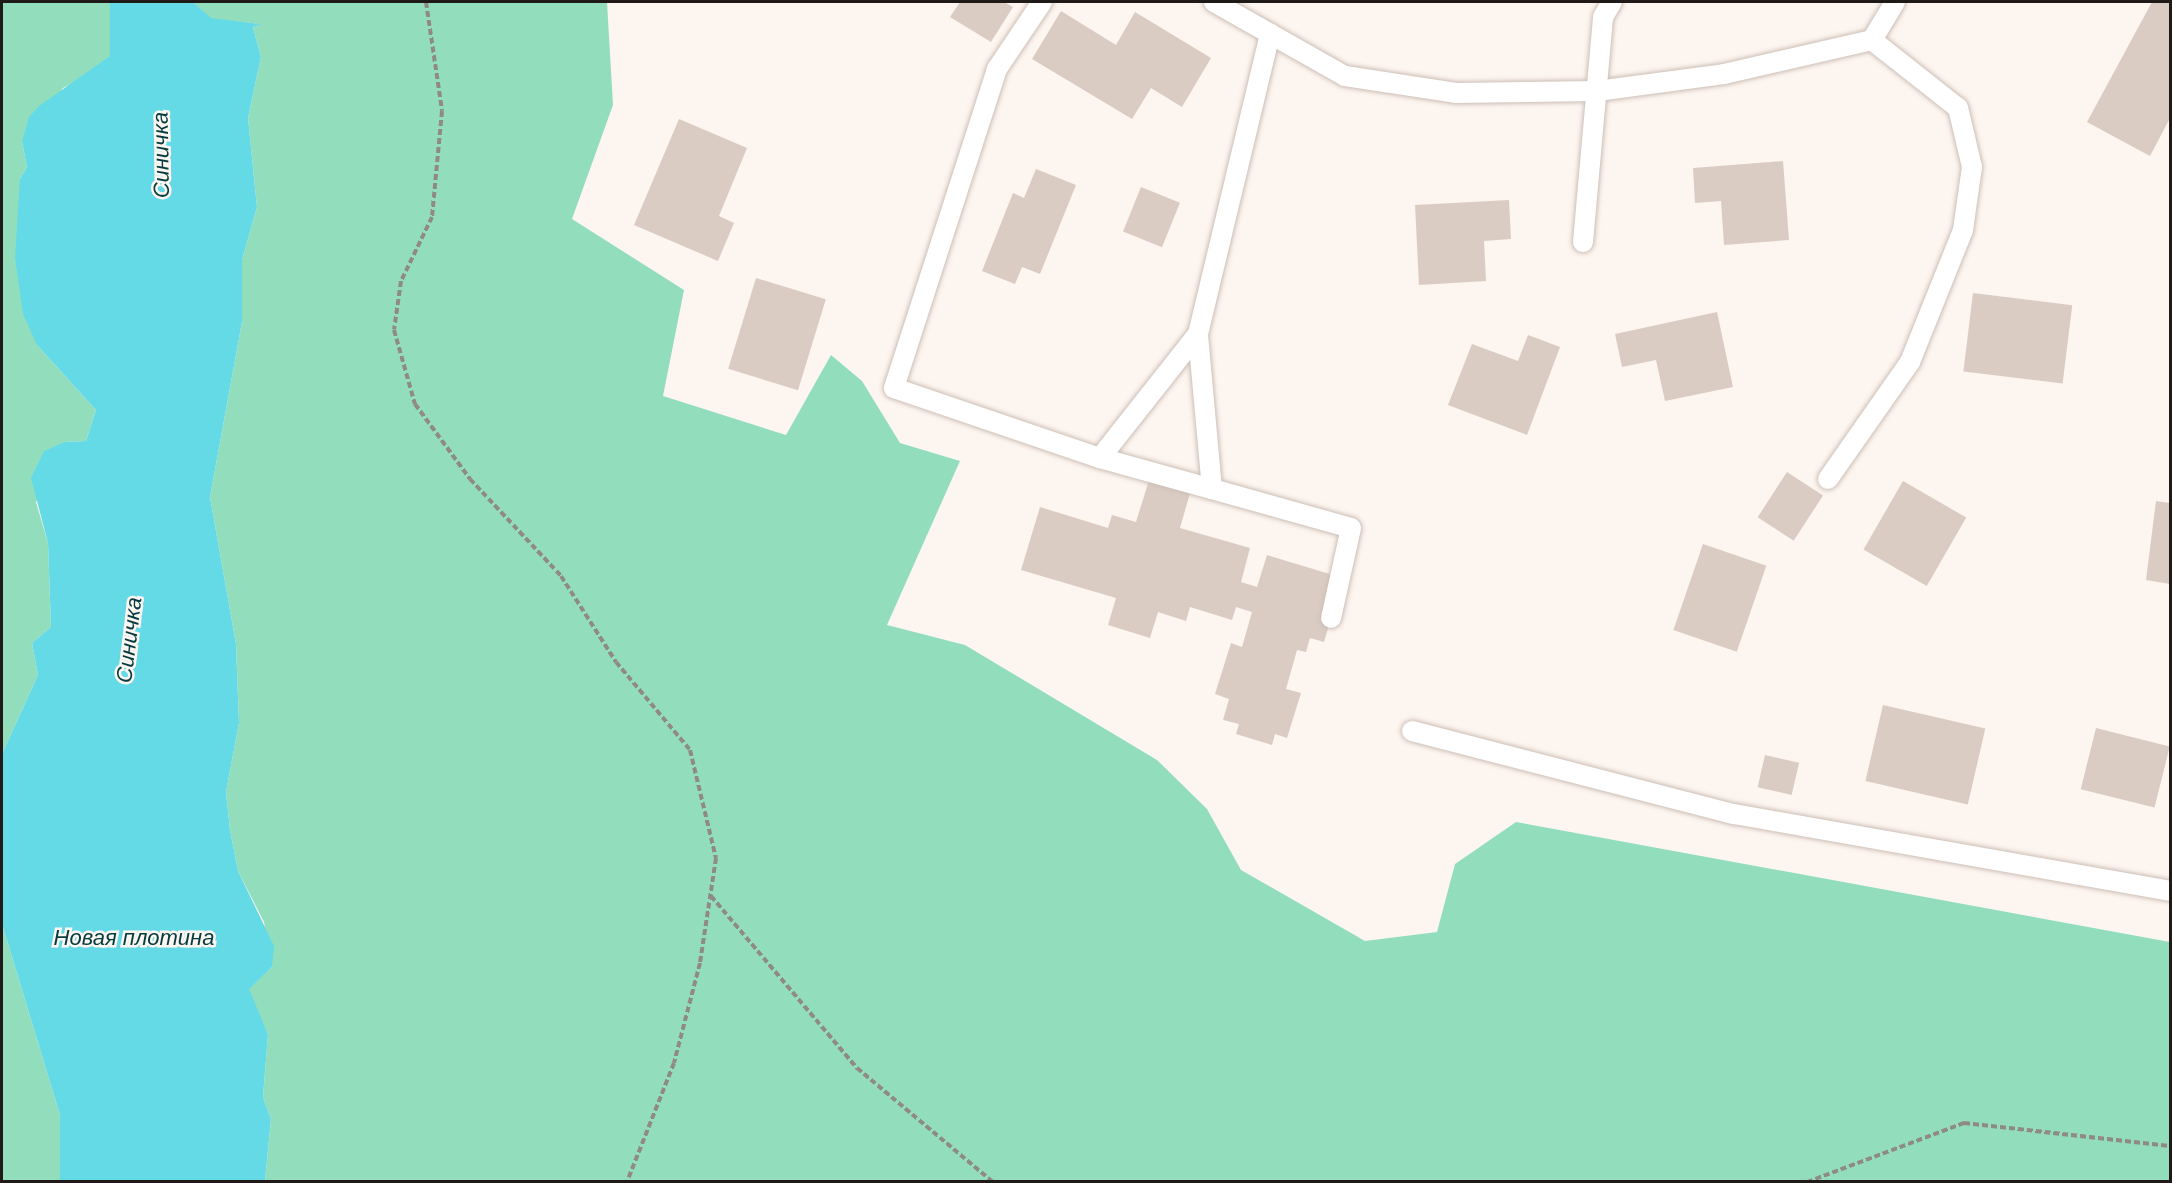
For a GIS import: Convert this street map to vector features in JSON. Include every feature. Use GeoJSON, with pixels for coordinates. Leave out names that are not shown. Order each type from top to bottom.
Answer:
{"type":"FeatureCollection","features":[{"type":"Feature","properties":{"kind":"lane"},"geometry":{"type":"LineString","coordinates":[[1042,2],[997,69],[894,388],[1100,458],[1351,528],[1331,618]]}},
{"type":"Feature","properties":{"kind":"lane"},"geometry":{"type":"LineString","coordinates":[[1214,2],[1345,76],[1456,93],[1597,91],[1724,74],[1872,40],[1895,2]]}},
{"type":"Feature","properties":{"kind":"lane"},"geometry":{"type":"LineString","coordinates":[[1582,242],[1603,17],[1612,2]]}},
{"type":"Feature","properties":{"kind":"lane"},"geometry":{"type":"LineString","coordinates":[[1212,489],[1198,334],[1270,33]]}},
{"type":"Feature","properties":{"kind":"lane"},"geometry":{"type":"LineString","coordinates":[[1828,479],[1910,362],[1963,230],[1972,167],[1958,108],[1872,40]]}},
{"type":"Feature","properties":{"kind":"lane"},"geometry":{"type":"LineString","coordinates":[[1100,458],[1198,334]]}},
{"type":"Feature","properties":{"kind":"lane"},"geometry":{"type":"LineString","coordinates":[[1412,731],[1734,814],[2170,891]]}},
{"type":"Feature","properties":{"kind":"path"},"geometry":{"type":"LineString","coordinates":[[426,2],[442,111],[432,217],[401,281],[394,330],[415,404],[470,479],[561,576],[616,662],[690,750],[716,858],[700,963],[674,1063],[627,1182]]}},
{"type":"Feature","properties":{"kind":"path"},"geometry":{"type":"LineString","coordinates":[[711,895],[857,1068],[993,1182]]}},
{"type":"Feature","properties":{"kind":"path"},"geometry":{"type":"LineString","coordinates":[[1807,1182],[1964,1123],[2170,1146]]}},
{"type":"Feature","properties":{"kind":"green space"},"geometry":{"type":"Polygon","coordinates":[[[2,2],[110,2],[110,56],[88,76],[63,88],[22,142],[27,167],[20,179],[37,345],[96,410],[86,441],[65,442],[36,502],[48,543],[51,627],[32,643],[38,675],[2,754],[2,2]]]}},
{"type":"Feature","properties":{"kind":"green space"},"geometry":{"type":"Polygon","coordinates":[[[193,2],[607,2],[613,105],[572,219],[684,290],[663,396],[786,435],[831,355],[862,381],[900,443],[960,461],[887,625],[965,645],[1157,760],[1207,809],[1241,870],[1365,941],[1437,932],[1455,864],[1516,822],[2170,942],[2170,1181],[265,1181],[271,1119],[263,1097],[268,1034],[248,989],[272,967],[264,922],[238,871],[230,830],[226,792],[239,723],[236,644],[210,497],[242,322],[242,260],[257,207],[248,118],[261,57],[253,27],[260,24],[211,19],[193,2]]]}},
{"type":"Feature","properties":{"kind":"green space"},"geometry":{"type":"Polygon","coordinates":[[[2,924],[60,1115],[60,1181],[2,1181],[2,924]]]}},
{"type":"Feature","properties":{"kind":"water","name":"Новая плотина"},"geometry":{"type":"Polygon","coordinates":[[[110,2],[193,2],[211,18],[261,24],[253,27],[261,57],[248,118],[257,207],[242,260],[242,322],[210,497],[236,644],[239,723],[226,792],[230,830],[238,871],[274,946],[272,967],[249,989],[268,1034],[263,1097],[271,1119],[265,1181],[60,1181],[60,1115],[2,924],[2,754],[38,675],[32,643],[51,627],[48,543],[31,478],[44,451],[65,442],[86,441],[96,410],[37,345],[23,314],[15,258],[20,179],[27,167],[22,142],[29,117],[39,106],[110,56],[110,2]]]}},
{"type":"Feature","properties":{"kind":"building"},"geometry":{"type":"Polygon","coordinates":[[[960,2],[1004,2],[1013,7],[991,42],[950,17],[960,2]]]}},
{"type":"Feature","properties":{"kind":"building"},"geometry":{"type":"Polygon","coordinates":[[[2152,2],[2170,2],[2170,118],[2150,156],[2087,122],[2152,2]]]}},
{"type":"Feature","properties":{"kind":"building"},"geometry":{"type":"Polygon","coordinates":[[[1061,11],[1116,45],[1135,12],[1211,58],[1182,107],[1151,88],[1132,119],[1032,59],[1061,11]]]}},
{"type":"Feature","properties":{"kind":"building"},"geometry":{"type":"Polygon","coordinates":[[[679,119],[747,148],[719,216],[734,223],[718,261],[634,225],[679,119]]]}},
{"type":"Feature","properties":{"kind":"building"},"geometry":{"type":"Polygon","coordinates":[[[1783,161],[1789,240],[1724,245],[1721,201],[1695,203],[1693,168],[1783,161]]]}},
{"type":"Feature","properties":{"kind":"building"},"geometry":{"type":"Polygon","coordinates":[[[1036,169],[1076,185],[1040,274],[1022,267],[1015,284],[982,271],[1013,193],[1024,198],[1036,169]]]}},
{"type":"Feature","properties":{"kind":"building"},"geometry":{"type":"Polygon","coordinates":[[[1141,187],[1180,203],[1162,247],[1123,232],[1141,187]]]}},
{"type":"Feature","properties":{"kind":"building"},"geometry":{"type":"Polygon","coordinates":[[[1509,200],[1511,239],[1484,241],[1486,281],[1419,285],[1415,205],[1509,200]]]}},
{"type":"Feature","properties":{"kind":"building"},"geometry":{"type":"Polygon","coordinates":[[[756,278],[826,299],[798,390],[728,369],[756,278]]]}},
{"type":"Feature","properties":{"kind":"building"},"geometry":{"type":"Polygon","coordinates":[[[1973,293],[2072,305],[2063,384],[1963,371],[1973,293]]]}},
{"type":"Feature","properties":{"kind":"building"},"geometry":{"type":"Polygon","coordinates":[[[1717,312],[1733,387],[1665,401],[1656,360],[1622,367],[1615,334],[1717,312]]]}},
{"type":"Feature","properties":{"kind":"building"},"geometry":{"type":"Polygon","coordinates":[[[1528,335],[1560,347],[1527,435],[1448,405],[1472,344],[1518,361],[1528,335]]]}},
{"type":"Feature","properties":{"kind":"building"},"geometry":{"type":"Polygon","coordinates":[[[1787,472],[1823,495],[1794,541],[1758,517],[1787,472]]]}},
{"type":"Feature","properties":{"kind":"building"},"geometry":{"type":"Polygon","coordinates":[[[1151,474],[1192,486],[1180,528],[1250,548],[1241,582],[1257,587],[1267,555],[1343,578],[1324,642],[1310,638],[1306,652],[1297,650],[1286,689],[1301,693],[1287,738],[1275,734],[1272,745],[1236,734],[1239,724],[1223,720],[1229,699],[1215,694],[1231,643],[1242,647],[1252,612],[1236,607],[1232,620],[1190,607],[1186,621],[1158,612],[1150,638],[1108,625],[1116,598],[1021,570],[1040,507],[1108,528],[1112,515],[1136,522],[1151,474]]]}},
{"type":"Feature","properties":{"kind":"building"},"geometry":{"type":"Polygon","coordinates":[[[1903,481],[1966,518],[1927,586],[1864,549],[1903,481]]]}},
{"type":"Feature","properties":{"kind":"building"},"geometry":{"type":"Polygon","coordinates":[[[2156,501],[2170,503],[2170,584],[2146,580],[2156,501]]]}},
{"type":"Feature","properties":{"kind":"building"},"geometry":{"type":"Polygon","coordinates":[[[1703,544],[1766,566],[1737,652],[1673,630],[1703,544]]]}},
{"type":"Feature","properties":{"kind":"building"},"geometry":{"type":"Polygon","coordinates":[[[1883,705],[1985,729],[1968,805],[1865,781],[1883,705]]]}},
{"type":"Feature","properties":{"kind":"building"},"geometry":{"type":"Polygon","coordinates":[[[2096,728],[2170,746],[2155,808],[2081,789],[2096,728]]]}},
{"type":"Feature","properties":{"kind":"building"},"geometry":{"type":"Polygon","coordinates":[[[1765,755],[1799,763],[1792,795],[1758,787],[1765,755]]]}},
{"type":"Feature","properties":{"kind":"water label","name":"Синичка"},"geometry":{"type":"Point","coordinates":[161,155]}},
{"type":"Feature","properties":{"kind":"water label","name":"Синичка"},"geometry":{"type":"Point","coordinates":[129,640]}}]}
